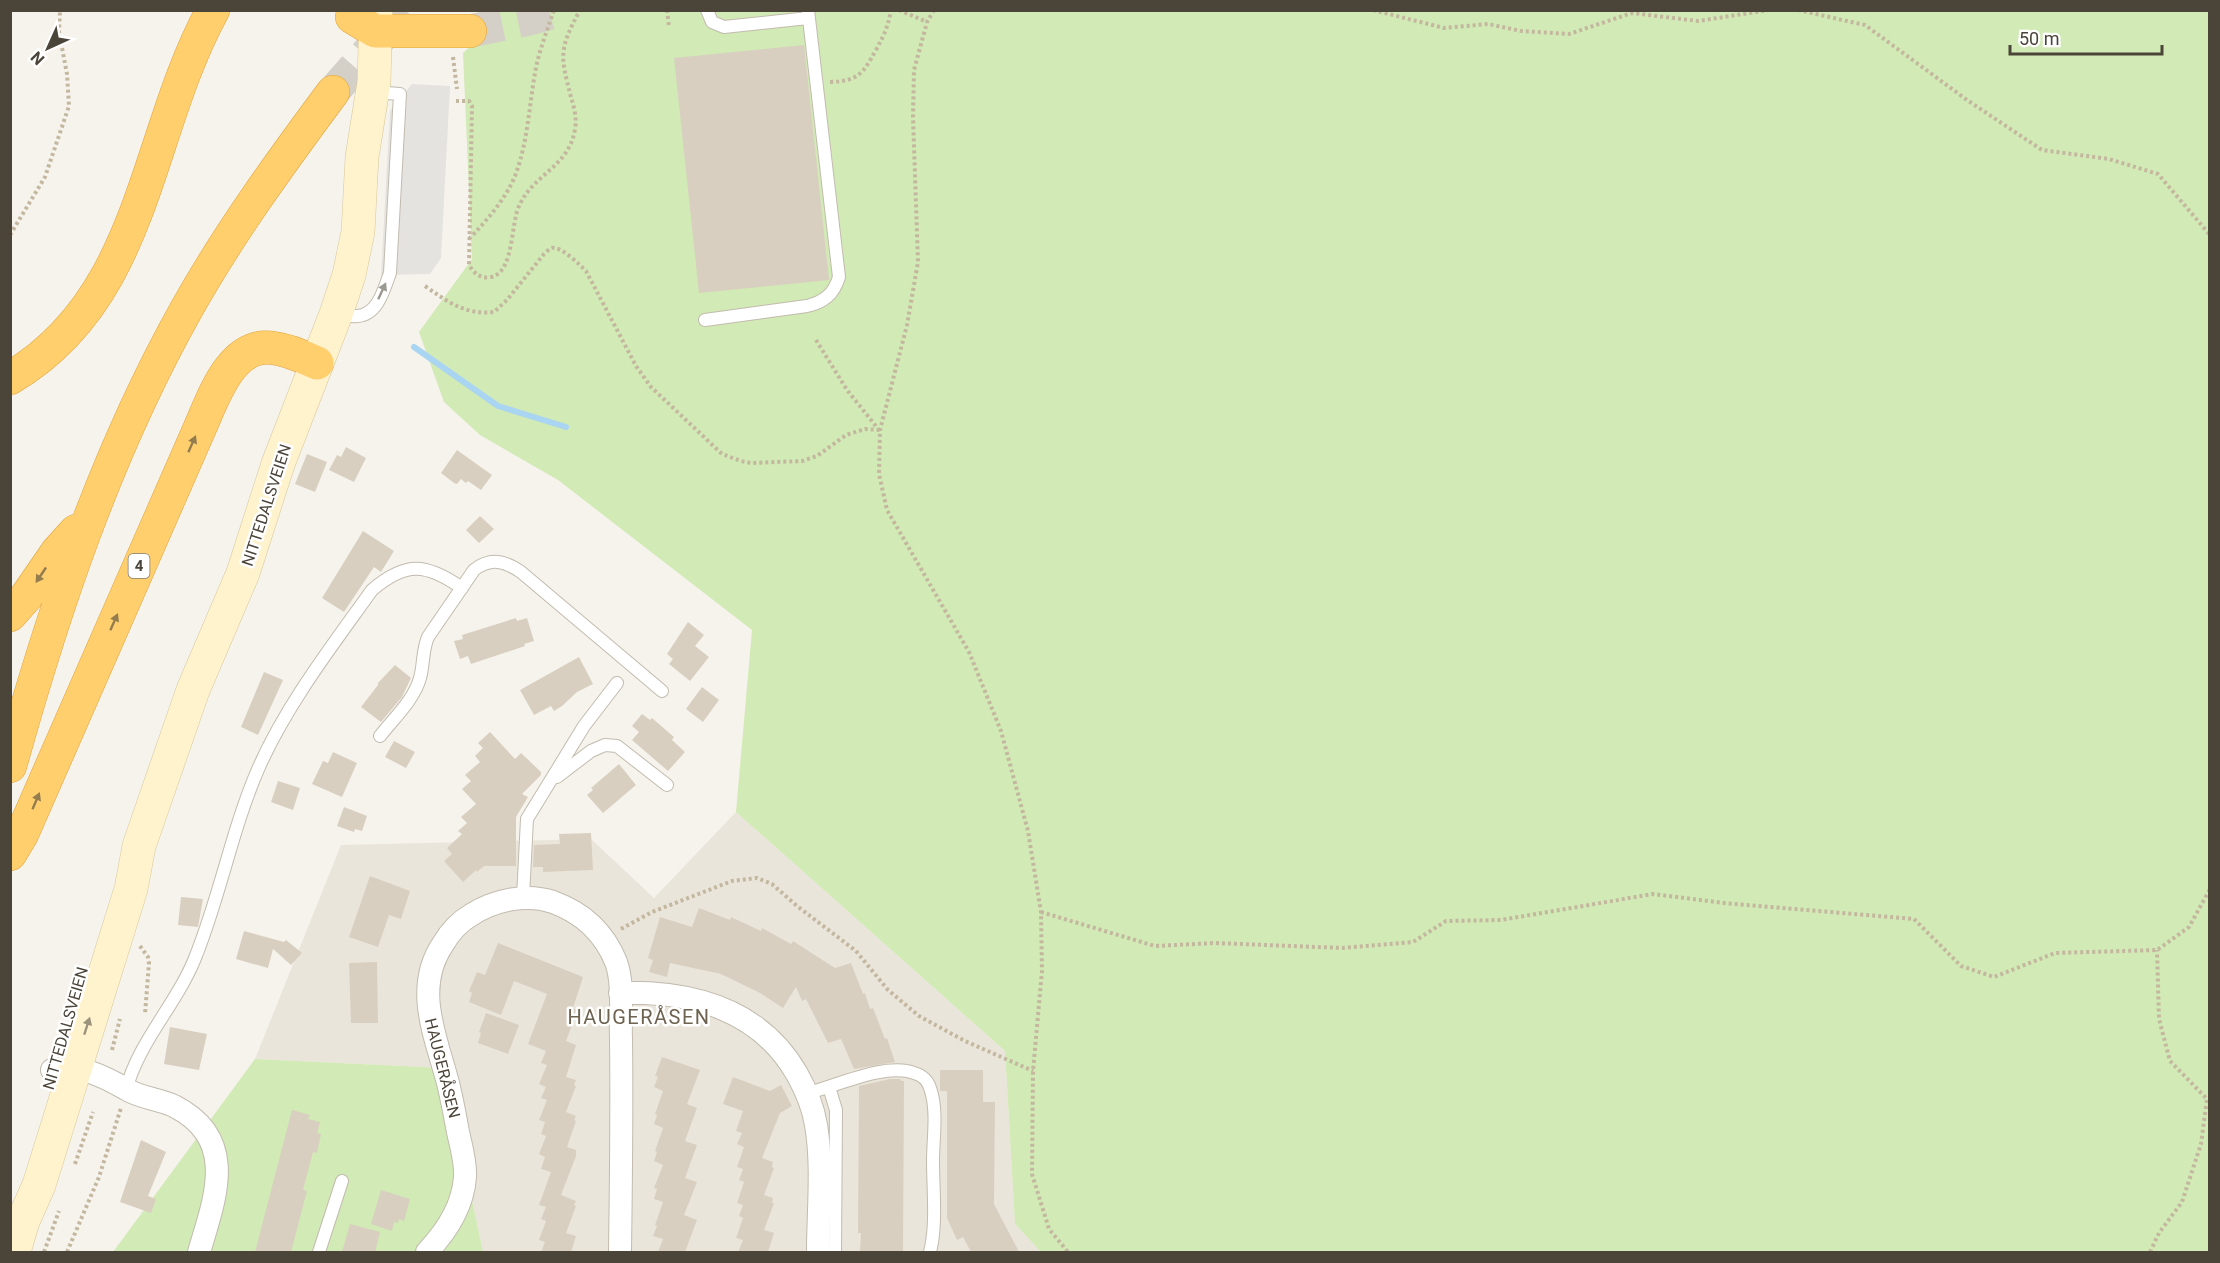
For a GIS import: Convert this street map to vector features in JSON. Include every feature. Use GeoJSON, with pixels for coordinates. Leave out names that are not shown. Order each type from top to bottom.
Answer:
{"type":"FeatureCollection","features":[{"type":"Feature","properties":{"kind":"highway"},"geometry":{"type":"LineString","coordinates":[[10,378],[47,351],[72,327],[94,299],[112,269],[141,201],[185,69],[213,10]]}},
{"type":"Feature","properties":{"kind":"highway"},"geometry":{"type":"LineString","coordinates":[[381,20],[460,39]]}},
{"type":"Feature","properties":{"kind":"highway"},"geometry":{"type":"LineString","coordinates":[[10,766],[55,615],[91,514],[137,407],[187,309],[252,204],[353,95]]}},
{"type":"Feature","properties":{"kind":"highway","name":"4"},"geometry":{"type":"LineString","coordinates":[[10,854],[22,834],[214,394],[229,370],[246,354],[265,347],[287,351],[317,363]]}},
{"type":"Feature","properties":{"kind":"highway"},"geometry":{"type":"LineString","coordinates":[[10,615],[26,597],[57,552],[91,514]]}},
{"type":"Feature","properties":{"kind":"main road","name":"NITTEDALSVEIEN"},"geometry":{"type":"LineString","coordinates":[[14,1252],[23,1221],[39,1185],[66,1073],[131,889],[140,846],[193,690],[243,573],[274,475],[336,314],[354,254],[360,208],[362,157],[353,95],[381,20]]}},
{"type":"Feature","properties":{"kind":"street","name":"HAUGERÅSEN"},"geometry":{"type":"LineString","coordinates":[[428,1252],[453,1219],[461,1198],[465,1176],[448,1083],[432,1027],[428,1003],[429,976],[434,957],[447,937],[463,920],[481,908],[523,897],[547,900],[566,907],[588,920],[604,938],[617,965],[620,993],[620,1252]]}},
{"type":"Feature","properties":{"kind":"street"},"geometry":{"type":"LineString","coordinates":[[620,993],[642,992],[704,1001],[730,1010],[769,1037],[818,1090],[816,1124],[819,1155],[818,1252]]}},
{"type":"Feature","properties":{"kind":"street"},"geometry":{"type":"LineString","coordinates":[[66,1073],[114,1094],[126,1090],[156,1099],[183,1111],[200,1125],[213,1147],[218,1168],[216,1191],[199,1252]]}},
{"type":"Feature","properties":{"kind":"lane"},"geometry":{"type":"LineString","coordinates":[[705,320],[819,303],[836,288],[839,277],[808,14],[724,27],[712,22],[707,10]]}},
{"type":"Feature","properties":{"kind":"lane"},"geometry":{"type":"LineString","coordinates":[[336,314],[357,316],[366,314],[374,308],[390,273],[400,94],[353,95]]}},
{"type":"Feature","properties":{"kind":"lane"},"geometry":{"type":"LineString","coordinates":[[380,736],[416,688],[424,647],[474,570],[483,563],[502,561],[512,566],[662,690]]}},
{"type":"Feature","properties":{"kind":"lane"},"geometry":{"type":"LineString","coordinates":[[126,1090],[137,1058],[180,989],[197,953],[244,802],[268,747],[291,707],[372,590],[380,582],[403,570],[415,569],[442,574],[462,588]]}},
{"type":"Feature","properties":{"kind":"lane"},"geometry":{"type":"LineString","coordinates":[[523,897],[527,819],[584,726],[617,683]]}},
{"type":"Feature","properties":{"kind":"lane"},"geometry":{"type":"LineString","coordinates":[[552,781],[591,751],[605,745],[617,746],[667,785]]}},
{"type":"Feature","properties":{"kind":"lane"},"geometry":{"type":"LineString","coordinates":[[835,1252],[836,1110],[818,1090],[855,1077],[904,1071],[914,1072],[929,1085],[933,1113],[934,1250]]}},
{"type":"Feature","properties":{"kind":"lane"},"geometry":{"type":"LineString","coordinates":[[319,1252],[342,1180]]}},
{"type":"Feature","properties":{"kind":"path"},"geometry":{"type":"LineString","coordinates":[[10,235],[45,177],[69,106],[67,74],[59,32],[60,10]]}},
{"type":"Feature","properties":{"kind":"path"},"geometry":{"type":"LineString","coordinates":[[468,239],[487,220],[515,176],[526,133],[538,63],[554,10]]}},
{"type":"Feature","properties":{"kind":"path"},"geometry":{"type":"LineString","coordinates":[[456,101],[469,102],[472,106],[469,265],[475,274],[489,278],[501,272],[509,252],[520,204],[529,190],[563,159],[571,148],[576,118],[562,58],[565,39],[580,10]]}},
{"type":"Feature","properties":{"kind":"path"},"geometry":{"type":"LineString","coordinates":[[667,10],[669,27]]}},
{"type":"Feature","properties":{"kind":"path"},"geometry":{"type":"LineString","coordinates":[[847,81],[860,75],[867,68],[887,30],[891,10]]}},
{"type":"Feature","properties":{"kind":"path"},"geometry":{"type":"LineString","coordinates":[[899,10],[927,22]]}},
{"type":"Feature","properties":{"kind":"path"},"geometry":{"type":"LineString","coordinates":[[934,10],[927,22],[914,70],[913,117],[918,262],[907,325],[880,430],[879,474],[887,510],[969,652],[1002,731],[1028,831],[1041,912],[1042,970],[1033,1071],[1032,1174],[1049,1229],[1068,1252]]}},
{"type":"Feature","properties":{"kind":"path"},"geometry":{"type":"LineString","coordinates":[[1373,10],[1444,28],[1488,24],[1521,31],[1569,34],[1632,13],[1698,21],[1769,10]]}},
{"type":"Feature","properties":{"kind":"path"},"geometry":{"type":"LineString","coordinates":[[1798,10],[1865,25],[1967,100],[2042,150],[2109,159],[2158,174],[2210,235]]}},
{"type":"Feature","properties":{"kind":"path"},"geometry":{"type":"LineString","coordinates":[[457,89],[460,39]]}},
{"type":"Feature","properties":{"kind":"path"},"geometry":{"type":"LineString","coordinates":[[425,286],[453,306],[468,312],[494,312],[507,300],[544,254],[552,248],[557,249],[575,260],[586,272],[636,366],[651,387],[722,454],[751,463],[802,461],[816,456],[846,435],[866,429],[880,430]]}},
{"type":"Feature","properties":{"kind":"path"},"geometry":{"type":"LineString","coordinates":[[816,340],[847,390],[880,430]]}},
{"type":"Feature","properties":{"kind":"path"},"geometry":{"type":"LineString","coordinates":[[604,938],[652,912],[732,881],[757,878],[772,884],[856,951],[888,990],[919,1016],[965,1041],[1033,1071]]}},
{"type":"Feature","properties":{"kind":"path"},"geometry":{"type":"LineString","coordinates":[[1041,912],[1155,946],[1215,943],[1343,948],[1413,942],[1446,921],[1501,920],[1653,894],[1724,903],[1914,919],[1961,966],[1994,977],[2055,953],[2157,950],[2188,927],[2210,889]]}},
{"type":"Feature","properties":{"kind":"path"},"geometry":{"type":"LineString","coordinates":[[139,946],[148,957],[149,963],[144,1021]]}},
{"type":"Feature","properties":{"kind":"path"},"geometry":{"type":"LineString","coordinates":[[2150,1252],[2159,1233],[2182,1202],[2200,1144],[2208,1099],[2170,1061],[2159,1019],[2157,950]]}},
{"type":"Feature","properties":{"kind":"path"},"geometry":{"type":"LineString","coordinates":[[67,1252],[99,1176],[126,1090]]}},
{"type":"Feature","properties":{"kind":"shaded area"},"geometry":{"type":"Polygon","coordinates":[[[412,84],[450,86],[441,258],[430,274],[381,275],[390,111],[412,84]]]}},
{"type":"Feature","properties":{"kind":"shaded area"},"geometry":{"type":"Polygon","coordinates":[[[736,812],[1005,1051],[1015,1224],[1041,1252],[483,1252],[444,1068],[255,1059],[341,845],[591,839],[654,898],[736,812]]]}},
{"type":"Feature","properties":{"kind":"green space"},"geometry":{"type":"Polygon","coordinates":[[[478,11],[2209,11],[2209,1252],[1041,1252],[1015,1224],[1005,1051],[736,812],[752,630],[558,480],[480,435],[444,402],[419,332],[472,259],[463,53],[480,38],[478,11]]]}},
{"type":"Feature","properties":{"kind":"green space"},"geometry":{"type":"Polygon","coordinates":[[[255,1059],[444,1068],[483,1252],[113,1252],[255,1059]]]}},
{"type":"Feature","properties":{"kind":"building"},"geometry":{"type":"Polygon","coordinates":[[[804,45],[829,280],[699,293],[674,58],[804,45]]]}},
{"type":"Feature","properties":{"kind":"building"},"geometry":{"type":"Polygon","coordinates":[[[346,447],[366,458],[354,482],[329,470],[337,455],[341,457],[346,447]]]}},
{"type":"Feature","properties":{"kind":"building"},"geometry":{"type":"Polygon","coordinates":[[[457,450],[492,475],[481,490],[461,479],[457,484],[454,483],[441,473],[457,450]]]}},
{"type":"Feature","properties":{"kind":"building"},"geometry":{"type":"Polygon","coordinates":[[[307,454],[327,462],[315,492],[295,484],[307,454]]]}},
{"type":"Feature","properties":{"kind":"building"},"geometry":{"type":"Polygon","coordinates":[[[480,516],[494,529],[479,543],[466,530],[480,516]]]}},
{"type":"Feature","properties":{"kind":"building"},"geometry":{"type":"Polygon","coordinates":[[[363,531],[394,551],[381,572],[374,567],[344,612],[322,598],[363,531]]]}},
{"type":"Feature","properties":{"kind":"building"},"geometry":{"type":"Polygon","coordinates":[[[516,618],[517,621],[527,618],[534,641],[471,664],[468,656],[460,659],[454,641],[463,639],[462,635],[516,618]]]}},
{"type":"Feature","properties":{"kind":"building"},"geometry":{"type":"Polygon","coordinates":[[[688,622],[704,635],[695,646],[709,657],[690,681],[669,664],[673,659],[667,654],[688,622]]]}},
{"type":"Feature","properties":{"kind":"building"},"geometry":{"type":"Polygon","coordinates":[[[579,657],[593,684],[577,692],[554,711],[551,706],[534,715],[520,690],[579,657]]]}},
{"type":"Feature","properties":{"kind":"building"},"geometry":{"type":"Polygon","coordinates":[[[395,665],[411,678],[402,697],[381,722],[361,707],[378,683],[395,665]]]}},
{"type":"Feature","properties":{"kind":"building"},"geometry":{"type":"Polygon","coordinates":[[[264,672],[283,680],[258,735],[241,727],[264,672]]]}},
{"type":"Feature","properties":{"kind":"building"},"geometry":{"type":"Polygon","coordinates":[[[702,687],[719,700],[703,722],[686,709],[702,687]]]}},
{"type":"Feature","properties":{"kind":"building"},"geometry":{"type":"Polygon","coordinates":[[[642,714],[650,720],[652,718],[674,737],[672,740],[685,752],[668,771],[632,740],[639,732],[632,726],[642,714]]]}},
{"type":"Feature","properties":{"kind":"building"},"geometry":{"type":"Polygon","coordinates":[[[490,732],[515,759],[521,753],[541,772],[541,775],[522,794],[528,797],[516,817],[516,866],[484,866],[463,882],[444,861],[452,854],[447,848],[462,834],[458,831],[467,823],[461,817],[476,804],[462,789],[471,781],[465,775],[480,762],[475,756],[483,748],[478,743],[490,732]]]}},
{"type":"Feature","properties":{"kind":"building"},"geometry":{"type":"Polygon","coordinates":[[[394,741],[415,752],[406,768],[385,757],[394,741]]]}},
{"type":"Feature","properties":{"kind":"building"},"geometry":{"type":"Polygon","coordinates":[[[333,752],[357,763],[342,797],[312,784],[323,761],[328,763],[333,752]]]}},
{"type":"Feature","properties":{"kind":"building"},"geometry":{"type":"Polygon","coordinates":[[[619,764],[636,785],[603,813],[587,795],[593,790],[591,788],[619,764]]]}},
{"type":"Feature","properties":{"kind":"building"},"geometry":{"type":"Polygon","coordinates":[[[278,781],[300,788],[293,810],[271,802],[278,781]]]}},
{"type":"Feature","properties":{"kind":"building"},"geometry":{"type":"Polygon","coordinates":[[[344,807],[367,816],[362,831],[355,829],[354,832],[337,826],[344,807]]]}},
{"type":"Feature","properties":{"kind":"building"},"geometry":{"type":"Polygon","coordinates":[[[591,833],[593,870],[543,872],[543,867],[533,867],[534,845],[560,844],[559,834],[591,833]]]}},
{"type":"Feature","properties":{"kind":"building"},"geometry":{"type":"Polygon","coordinates":[[[370,876],[410,891],[401,919],[389,915],[378,947],[349,937],[370,876]]]}},
{"type":"Feature","properties":{"kind":"building"},"geometry":{"type":"Polygon","coordinates":[[[181,897],[203,899],[198,927],[178,925],[181,897]]]}},
{"type":"Feature","properties":{"kind":"building"},"geometry":{"type":"Polygon","coordinates":[[[699,908],[730,920],[731,917],[761,931],[762,928],[791,944],[793,941],[835,968],[851,963],[870,1009],[873,1008],[885,1039],[887,1038],[895,1062],[854,1069],[841,1039],[828,1043],[806,999],[802,1001],[796,987],[783,1008],[760,993],[721,974],[670,963],[667,977],[649,972],[653,960],[648,958],[660,917],[692,927],[699,908]]]}},
{"type":"Feature","properties":{"kind":"building"},"geometry":{"type":"Polygon","coordinates":[[[244,931],[284,942],[286,940],[302,953],[291,965],[273,949],[268,968],[236,959],[244,931]]]}},
{"type":"Feature","properties":{"kind":"building"},"geometry":{"type":"Polygon","coordinates":[[[498,943],[583,977],[573,1008],[577,1010],[576,1015],[566,1041],[576,1045],[566,1077],[576,1080],[574,1085],[576,1086],[566,1112],[576,1116],[567,1147],[576,1150],[576,1156],[561,1195],[576,1201],[566,1233],[576,1236],[571,1252],[541,1252],[545,1242],[539,1240],[546,1221],[541,1219],[546,1207],[539,1205],[551,1172],[541,1169],[545,1157],[539,1154],[546,1136],[541,1134],[545,1122],[539,1120],[547,1100],[541,1098],[546,1087],[539,1084],[547,1065],[541,1063],[546,1051],[528,1044],[547,994],[514,981],[501,1015],[469,1002],[472,993],[469,991],[477,972],[485,975],[498,943]]]}},
{"type":"Feature","properties":{"kind":"building"},"geometry":{"type":"Polygon","coordinates":[[[377,962],[378,1023],[351,1023],[349,963],[377,962]]]}},
{"type":"Feature","properties":{"kind":"building"},"geometry":{"type":"Polygon","coordinates":[[[486,1013],[519,1025],[508,1054],[478,1043],[481,1033],[479,1032],[486,1013]]]}},
{"type":"Feature","properties":{"kind":"building"},"geometry":{"type":"Polygon","coordinates":[[[170,1027],[207,1034],[199,1070],[164,1064],[170,1027]]]}},
{"type":"Feature","properties":{"kind":"building"},"geometry":{"type":"Polygon","coordinates":[[[662,1057],[700,1070],[687,1104],[697,1108],[685,1141],[697,1145],[685,1178],[697,1182],[684,1215],[697,1220],[685,1252],[658,1252],[663,1239],[653,1236],[663,1202],[654,1199],[657,1189],[654,1188],[663,1165],[654,1161],[663,1128],[654,1124],[663,1091],[654,1087],[658,1077],[655,1076],[662,1057]]]}},
{"type":"Feature","properties":{"kind":"building"},"geometry":{"type":"Polygon","coordinates":[[[940,1070],[983,1070],[983,1102],[995,1102],[994,1204],[1019,1252],[971,1252],[963,1237],[957,1240],[947,1218],[947,1091],[940,1091],[940,1070]]]}},
{"type":"Feature","properties":{"kind":"building"},"geometry":{"type":"Polygon","coordinates":[[[733,1077],[770,1091],[781,1085],[792,1106],[780,1113],[762,1158],[773,1162],[772,1167],[774,1168],[764,1195],[773,1198],[772,1203],[774,1203],[764,1230],[774,1233],[768,1252],[738,1252],[743,1240],[736,1238],[743,1218],[739,1216],[743,1205],[737,1203],[744,1182],[739,1180],[743,1169],[737,1167],[744,1147],[737,1144],[742,1133],[736,1131],[743,1111],[723,1104],[733,1077]]]}},
{"type":"Feature","properties":{"kind":"building"},"geometry":{"type":"Polygon","coordinates":[[[890,1079],[904,1081],[903,1252],[860,1252],[861,1233],[858,1233],[859,1086],[890,1079]]]}},
{"type":"Feature","properties":{"kind":"building"},"geometry":{"type":"Polygon","coordinates":[[[292,1110],[310,1115],[308,1119],[320,1122],[317,1133],[321,1134],[317,1153],[313,1152],[303,1190],[307,1191],[291,1252],[255,1252],[292,1110]]]}},
{"type":"Feature","properties":{"kind":"building"},"geometry":{"type":"Polygon","coordinates":[[[141,1140],[166,1152],[148,1196],[156,1199],[151,1213],[120,1202],[141,1140]]]}},
{"type":"Feature","properties":{"kind":"building"},"geometry":{"type":"Polygon","coordinates":[[[381,1190],[410,1199],[404,1221],[399,1219],[398,1223],[394,1222],[392,1231],[371,1224],[381,1190]]]}},
{"type":"Feature","properties":{"kind":"building"},"geometry":{"type":"Polygon","coordinates":[[[350,1224],[380,1232],[375,1252],[342,1252],[350,1224]]]}},
{"type":"Feature","properties":{"kind":"waterway"},"geometry":{"type":"LineString","coordinates":[[414,347],[498,406],[566,427]]}},
{"type":"Feature","properties":{"kind":"tunnel"},"geometry":{"type":"LineString","coordinates":[[333,92],[405,10]]}},
{"type":"Feature","properties":{"kind":"tunnel"},"geometry":{"type":"LineString","coordinates":[[470,31],[563,10]]}},
{"type":"Feature","properties":{"kind":"district","name":"HAUGERÅSEN"},"geometry":{"type":"Point","coordinates":[639,1017]}}]}
